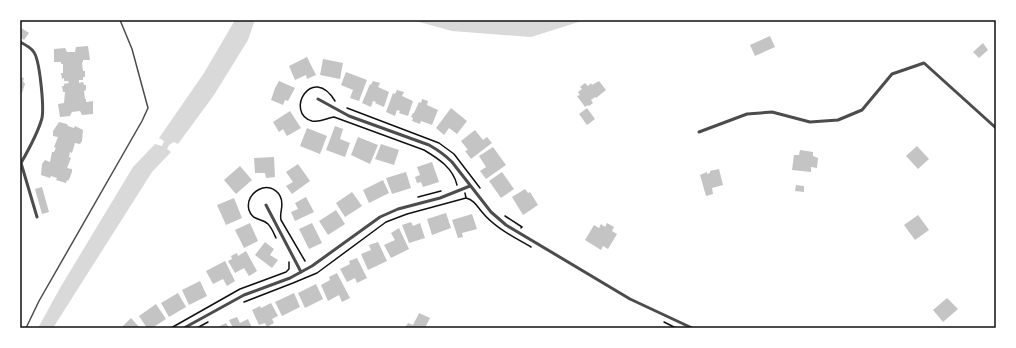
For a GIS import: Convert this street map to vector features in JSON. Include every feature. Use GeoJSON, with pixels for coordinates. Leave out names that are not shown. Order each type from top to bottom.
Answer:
{"type":"FeatureCollection","features":[{"type":"Feature","properties":{"kind":"street"},"geometry":{"type":"LineString","coordinates":[[20,42],[33,51],[38,59],[43,109],[39,125],[21,163],[36,218]]}},
{"type":"Feature","properties":{"kind":"street"},"geometry":{"type":"LineString","coordinates":[[699,132],[747,114],[772,112],[810,122],[838,120],[862,110],[892,74],[924,63],[996,128]]}},
{"type":"Feature","properties":{"kind":"street"},"geometry":{"type":"LineString","coordinates":[[318,99],[349,116],[433,148],[449,159],[491,212],[506,225],[630,299],[692,328]]}},
{"type":"Feature","properties":{"kind":"street"},"geometry":{"type":"LineString","coordinates":[[184,328],[244,295],[302,272],[335,251],[380,217],[404,208],[440,198],[470,186]]}},
{"type":"Feature","properties":{"kind":"street"},"geometry":{"type":"LineString","coordinates":[[266,205],[302,272]]}},
{"type":"Feature","properties":{"kind":"lane"},"geometry":{"type":"LineString","coordinates":[[26,328],[39,301],[148,108],[132,49],[120,20]]}},
{"type":"Feature","properties":{"kind":"path"},"geometry":{"type":"LineString","coordinates":[[338,104],[327,90],[317,87],[309,89],[300,102],[302,113],[308,119],[321,121],[334,117],[404,143]]}},
{"type":"Feature","properties":{"kind":"path"},"geometry":{"type":"LineString","coordinates":[[340,106],[439,143],[454,154],[483,192]]}},
{"type":"Feature","properties":{"kind":"path"},"geometry":{"type":"LineString","coordinates":[[276,238],[270,225],[256,219],[251,215],[249,210],[249,198],[253,193],[261,188],[272,189],[280,195],[282,206],[280,215],[281,220],[305,261]]}},
{"type":"Feature","properties":{"kind":"path"},"geometry":{"type":"LineString","coordinates":[[501,214],[522,227],[519,232]]}},
{"type":"Feature","properties":{"kind":"path"},"geometry":{"type":"LineString","coordinates":[[171,328],[240,289],[286,272],[290,269],[286,256]]}},
{"type":"Feature","properties":{"kind":"shaded area"},"geometry":{"type":"Polygon","coordinates":[[[235,20],[255,20],[248,40],[214,95],[178,144],[174,142],[169,145],[167,149],[171,152],[152,172],[53,328],[38,328],[60,288],[133,167],[155,144],[162,146],[164,141],[159,138],[204,73],[235,20]]]}},
{"type":"Feature","properties":{"kind":"shaded area"},"geometry":{"type":"Polygon","coordinates":[[[412,20],[585,20],[531,37],[452,31],[412,20]]]}},
{"type":"Feature","properties":{"kind":"building"},"geometry":{"type":"Polygon","coordinates":[[[20,27],[29,33],[24,40],[20,37],[20,27]]]}},
{"type":"Feature","properties":{"kind":"building"},"geometry":{"type":"Polygon","coordinates":[[[770,36],[775,47],[755,56],[750,45],[770,36]]]}},
{"type":"Feature","properties":{"kind":"building"},"geometry":{"type":"Polygon","coordinates":[[[983,43],[988,50],[979,58],[973,52],[983,43]]]}},
{"type":"Feature","properties":{"kind":"building"},"geometry":{"type":"Polygon","coordinates":[[[88,46],[90,60],[83,60],[82,63],[83,71],[85,71],[85,77],[83,77],[83,80],[79,80],[79,83],[83,82],[84,85],[86,85],[86,90],[84,91],[85,99],[86,102],[93,101],[93,114],[82,115],[80,111],[72,112],[70,116],[60,117],[58,104],[64,103],[65,92],[63,92],[62,86],[69,83],[68,81],[64,81],[64,78],[62,79],[61,73],[63,73],[63,64],[61,64],[61,62],[54,62],[54,49],[65,48],[67,52],[75,52],[76,47],[88,46]]]}},
{"type":"Feature","properties":{"kind":"building"},"geometry":{"type":"Polygon","coordinates":[[[307,57],[316,75],[307,79],[306,75],[295,80],[289,66],[307,57]]]}},
{"type":"Feature","properties":{"kind":"building"},"geometry":{"type":"Polygon","coordinates":[[[323,59],[343,63],[340,79],[320,75],[323,59]]]}},
{"type":"Feature","properties":{"kind":"building"},"geometry":{"type":"Polygon","coordinates":[[[346,72],[367,80],[359,101],[350,98],[353,90],[341,85],[346,72]]]}},
{"type":"Feature","properties":{"kind":"building"},"geometry":{"type":"Polygon","coordinates":[[[20,77],[24,78],[23,81],[25,84],[22,93],[20,93],[20,77]]]}},
{"type":"Feature","properties":{"kind":"building"},"geometry":{"type":"Polygon","coordinates":[[[279,81],[295,88],[288,101],[285,100],[283,105],[271,100],[279,81]]]}},
{"type":"Feature","properties":{"kind":"building"},"geometry":{"type":"Polygon","coordinates":[[[373,81],[380,83],[378,87],[389,92],[384,107],[373,101],[371,107],[362,103],[370,84],[371,85],[373,81]]]}},
{"type":"Feature","properties":{"kind":"building"},"geometry":{"type":"Polygon","coordinates":[[[599,81],[606,90],[591,100],[593,103],[585,107],[577,96],[580,95],[578,92],[582,89],[580,87],[585,83],[588,86],[591,83],[592,85],[599,81]]]}},
{"type":"Feature","properties":{"kind":"building"},"geometry":{"type":"Polygon","coordinates":[[[397,90],[404,92],[402,96],[413,101],[408,116],[399,113],[400,111],[397,110],[395,116],[386,112],[393,93],[395,94],[397,90]]]}},
{"type":"Feature","properties":{"kind":"building"},"geometry":{"type":"Polygon","coordinates":[[[422,99],[428,101],[427,105],[438,110],[432,125],[421,121],[420,124],[412,121],[413,118],[411,117],[419,102],[421,103],[422,99]]]}},
{"type":"Feature","properties":{"kind":"building"},"geometry":{"type":"Polygon","coordinates":[[[451,108],[467,121],[457,134],[449,128],[444,135],[436,128],[451,108]]]}},
{"type":"Feature","properties":{"kind":"building"},"geometry":{"type":"Polygon","coordinates":[[[587,108],[595,119],[587,125],[579,114],[587,108]]]}},
{"type":"Feature","properties":{"kind":"building"},"geometry":{"type":"Polygon","coordinates":[[[290,111],[301,128],[287,136],[283,129],[279,132],[273,122],[290,111]]]}},
{"type":"Feature","properties":{"kind":"building"},"geometry":{"type":"Polygon","coordinates":[[[59,122],[74,128],[75,126],[83,130],[82,141],[80,144],[75,143],[72,153],[70,152],[69,157],[71,158],[67,168],[72,169],[72,172],[66,183],[56,180],[57,178],[51,176],[50,178],[41,175],[42,164],[45,160],[50,162],[52,152],[54,152],[56,148],[54,147],[58,137],[53,136],[53,131],[59,122]]]}},
{"type":"Feature","properties":{"kind":"building"},"geometry":{"type":"Polygon","coordinates":[[[335,126],[343,129],[340,139],[350,143],[345,157],[326,150],[335,126]]]}},
{"type":"Feature","properties":{"kind":"building"},"geometry":{"type":"Polygon","coordinates":[[[307,128],[327,136],[320,154],[300,146],[307,128]]]}},
{"type":"Feature","properties":{"kind":"building"},"geometry":{"type":"Polygon","coordinates":[[[475,130],[483,140],[487,137],[492,143],[471,159],[465,151],[468,150],[461,141],[475,130]]]}},
{"type":"Feature","properties":{"kind":"building"},"geometry":{"type":"Polygon","coordinates":[[[358,137],[378,145],[370,164],[351,155],[358,137]]]}},
{"type":"Feature","properties":{"kind":"building"},"geometry":{"type":"Polygon","coordinates":[[[381,144],[399,150],[394,165],[375,159],[381,144]]]}},
{"type":"Feature","properties":{"kind":"building"},"geometry":{"type":"Polygon","coordinates":[[[917,146],[929,159],[918,169],[906,156],[917,146]]]}},
{"type":"Feature","properties":{"kind":"building"},"geometry":{"type":"Polygon","coordinates":[[[493,147],[506,165],[486,179],[480,171],[486,167],[479,156],[493,147]]]}},
{"type":"Feature","properties":{"kind":"building"},"geometry":{"type":"Polygon","coordinates":[[[800,150],[813,152],[813,156],[818,158],[817,168],[811,167],[811,172],[792,170],[794,155],[799,155],[800,150]]]}},
{"type":"Feature","properties":{"kind":"building"},"geometry":{"type":"Polygon","coordinates":[[[274,157],[275,177],[266,178],[265,173],[255,173],[254,158],[274,157]]]}},
{"type":"Feature","properties":{"kind":"building"},"geometry":{"type":"Polygon","coordinates":[[[432,162],[439,182],[423,187],[421,182],[417,183],[415,177],[420,175],[417,167],[432,162]]]}},
{"type":"Feature","properties":{"kind":"building"},"geometry":{"type":"Polygon","coordinates":[[[298,164],[310,181],[292,194],[286,186],[293,182],[286,172],[298,164]]]}},
{"type":"Feature","properties":{"kind":"building"},"geometry":{"type":"Polygon","coordinates":[[[240,166],[252,180],[236,194],[224,180],[240,166]]]}},
{"type":"Feature","properties":{"kind":"building"},"geometry":{"type":"Polygon","coordinates":[[[719,169],[723,185],[712,188],[713,194],[706,196],[700,175],[719,169]]]}},
{"type":"Feature","properties":{"kind":"building"},"geometry":{"type":"Polygon","coordinates":[[[406,172],[411,188],[392,194],[386,178],[406,172]]]}},
{"type":"Feature","properties":{"kind":"building"},"geometry":{"type":"Polygon","coordinates":[[[502,172],[514,189],[501,198],[489,181],[502,172]]]}},
{"type":"Feature","properties":{"kind":"building"},"geometry":{"type":"Polygon","coordinates":[[[383,180],[389,193],[369,203],[363,190],[383,180]]]}},
{"type":"Feature","properties":{"kind":"building"},"geometry":{"type":"Polygon","coordinates":[[[796,185],[804,186],[804,192],[795,191],[796,185]]]}},
{"type":"Feature","properties":{"kind":"building"},"geometry":{"type":"Polygon","coordinates":[[[42,187],[49,212],[42,214],[35,189],[42,187]]]}},
{"type":"Feature","properties":{"kind":"building"},"geometry":{"type":"Polygon","coordinates":[[[525,189],[528,193],[530,192],[538,205],[523,215],[512,197],[525,189]]]}},
{"type":"Feature","properties":{"kind":"building"},"geometry":{"type":"Polygon","coordinates":[[[352,192],[362,206],[345,217],[336,203],[352,192]]]}},
{"type":"Feature","properties":{"kind":"building"},"geometry":{"type":"Polygon","coordinates":[[[306,197],[314,212],[295,221],[291,212],[298,209],[295,203],[306,197]]]}},
{"type":"Feature","properties":{"kind":"building"},"geometry":{"type":"Polygon","coordinates":[[[234,198],[242,218],[226,225],[217,205],[234,198]]]}},
{"type":"Feature","properties":{"kind":"building"},"geometry":{"type":"Polygon","coordinates":[[[336,210],[345,224],[328,235],[319,221],[336,210]]]}},
{"type":"Feature","properties":{"kind":"building"},"geometry":{"type":"Polygon","coordinates":[[[446,213],[451,228],[432,235],[427,219],[446,213]]]}},
{"type":"Feature","properties":{"kind":"building"},"geometry":{"type":"Polygon","coordinates":[[[472,214],[477,229],[462,233],[463,237],[458,238],[452,220],[472,214]]]}},
{"type":"Feature","properties":{"kind":"building"},"geometry":{"type":"Polygon","coordinates":[[[918,215],[929,230],[915,240],[904,225],[918,215]]]}},
{"type":"Feature","properties":{"kind":"building"},"geometry":{"type":"Polygon","coordinates":[[[411,222],[413,226],[420,223],[425,238],[409,243],[402,225],[411,222]]]}},
{"type":"Feature","properties":{"kind":"building"},"geometry":{"type":"Polygon","coordinates":[[[250,223],[258,241],[244,248],[235,230],[250,223]]]}},
{"type":"Feature","properties":{"kind":"building"},"geometry":{"type":"Polygon","coordinates":[[[312,223],[322,243],[309,249],[299,229],[312,223]]]}},
{"type":"Feature","properties":{"kind":"building"},"geometry":{"type":"Polygon","coordinates":[[[607,223],[614,227],[612,231],[617,234],[608,249],[603,246],[601,250],[585,240],[594,225],[599,228],[601,224],[605,227],[607,223]]]}},
{"type":"Feature","properties":{"kind":"building"},"geometry":{"type":"Polygon","coordinates":[[[399,228],[409,249],[391,258],[384,245],[395,240],[391,233],[399,228]]]}},
{"type":"Feature","properties":{"kind":"building"},"geometry":{"type":"Polygon","coordinates":[[[265,242],[274,249],[270,255],[278,260],[272,268],[255,255],[265,242]]]}},
{"type":"Feature","properties":{"kind":"building"},"geometry":{"type":"Polygon","coordinates":[[[378,242],[387,261],[368,270],[361,254],[371,250],[369,245],[378,242]]]}},
{"type":"Feature","properties":{"kind":"building"},"geometry":{"type":"Polygon","coordinates":[[[246,251],[257,271],[249,276],[244,268],[235,273],[228,261],[232,259],[231,256],[237,253],[238,256],[246,251]]]}},
{"type":"Feature","properties":{"kind":"building"},"geometry":{"type":"Polygon","coordinates":[[[357,258],[367,278],[357,283],[355,278],[347,282],[340,269],[350,264],[349,261],[357,258]]]}},
{"type":"Feature","properties":{"kind":"building"},"geometry":{"type":"Polygon","coordinates":[[[225,261],[235,281],[227,286],[223,279],[213,284],[206,271],[225,261]]]}},
{"type":"Feature","properties":{"kind":"building"},"geometry":{"type":"Polygon","coordinates":[[[337,273],[350,298],[342,302],[339,295],[328,301],[321,285],[330,280],[329,277],[337,273]]]}},
{"type":"Feature","properties":{"kind":"building"},"geometry":{"type":"Polygon","coordinates":[[[200,281],[207,296],[189,305],[182,290],[200,281]]]}},
{"type":"Feature","properties":{"kind":"building"},"geometry":{"type":"Polygon","coordinates":[[[316,284],[323,299],[305,308],[298,293],[316,284]]]}},
{"type":"Feature","properties":{"kind":"building"},"geometry":{"type":"Polygon","coordinates":[[[178,293],[186,307],[169,317],[161,303],[178,293]]]}},
{"type":"Feature","properties":{"kind":"building"},"geometry":{"type":"Polygon","coordinates":[[[294,293],[300,307],[282,316],[275,302],[294,293]]]}},
{"type":"Feature","properties":{"kind":"building"},"geometry":{"type":"Polygon","coordinates":[[[947,298],[958,309],[943,322],[933,310],[947,298]]]}},
{"type":"Feature","properties":{"kind":"building"},"geometry":{"type":"Polygon","coordinates":[[[271,303],[278,316],[272,319],[274,323],[267,327],[265,323],[259,325],[252,310],[260,306],[261,308],[271,303]]]}},
{"type":"Feature","properties":{"kind":"building"},"geometry":{"type":"Polygon","coordinates":[[[156,304],[166,319],[152,328],[147,328],[139,316],[156,304]]]}},
{"type":"Feature","properties":{"kind":"building"},"geometry":{"type":"Polygon","coordinates":[[[419,313],[430,318],[425,328],[405,328],[408,323],[413,325],[419,313]]]}},
{"type":"Feature","properties":{"kind":"building"},"geometry":{"type":"Polygon","coordinates":[[[237,317],[240,323],[248,319],[252,328],[233,328],[229,320],[237,317]]]}},
{"type":"Feature","properties":{"kind":"building"},"geometry":{"type":"Polygon","coordinates":[[[131,318],[140,328],[121,328],[131,318]]]}},
{"type":"Feature","properties":{"kind":"building"},"geometry":{"type":"Polygon","coordinates":[[[226,323],[229,328],[216,328],[226,323]]]}}]}
